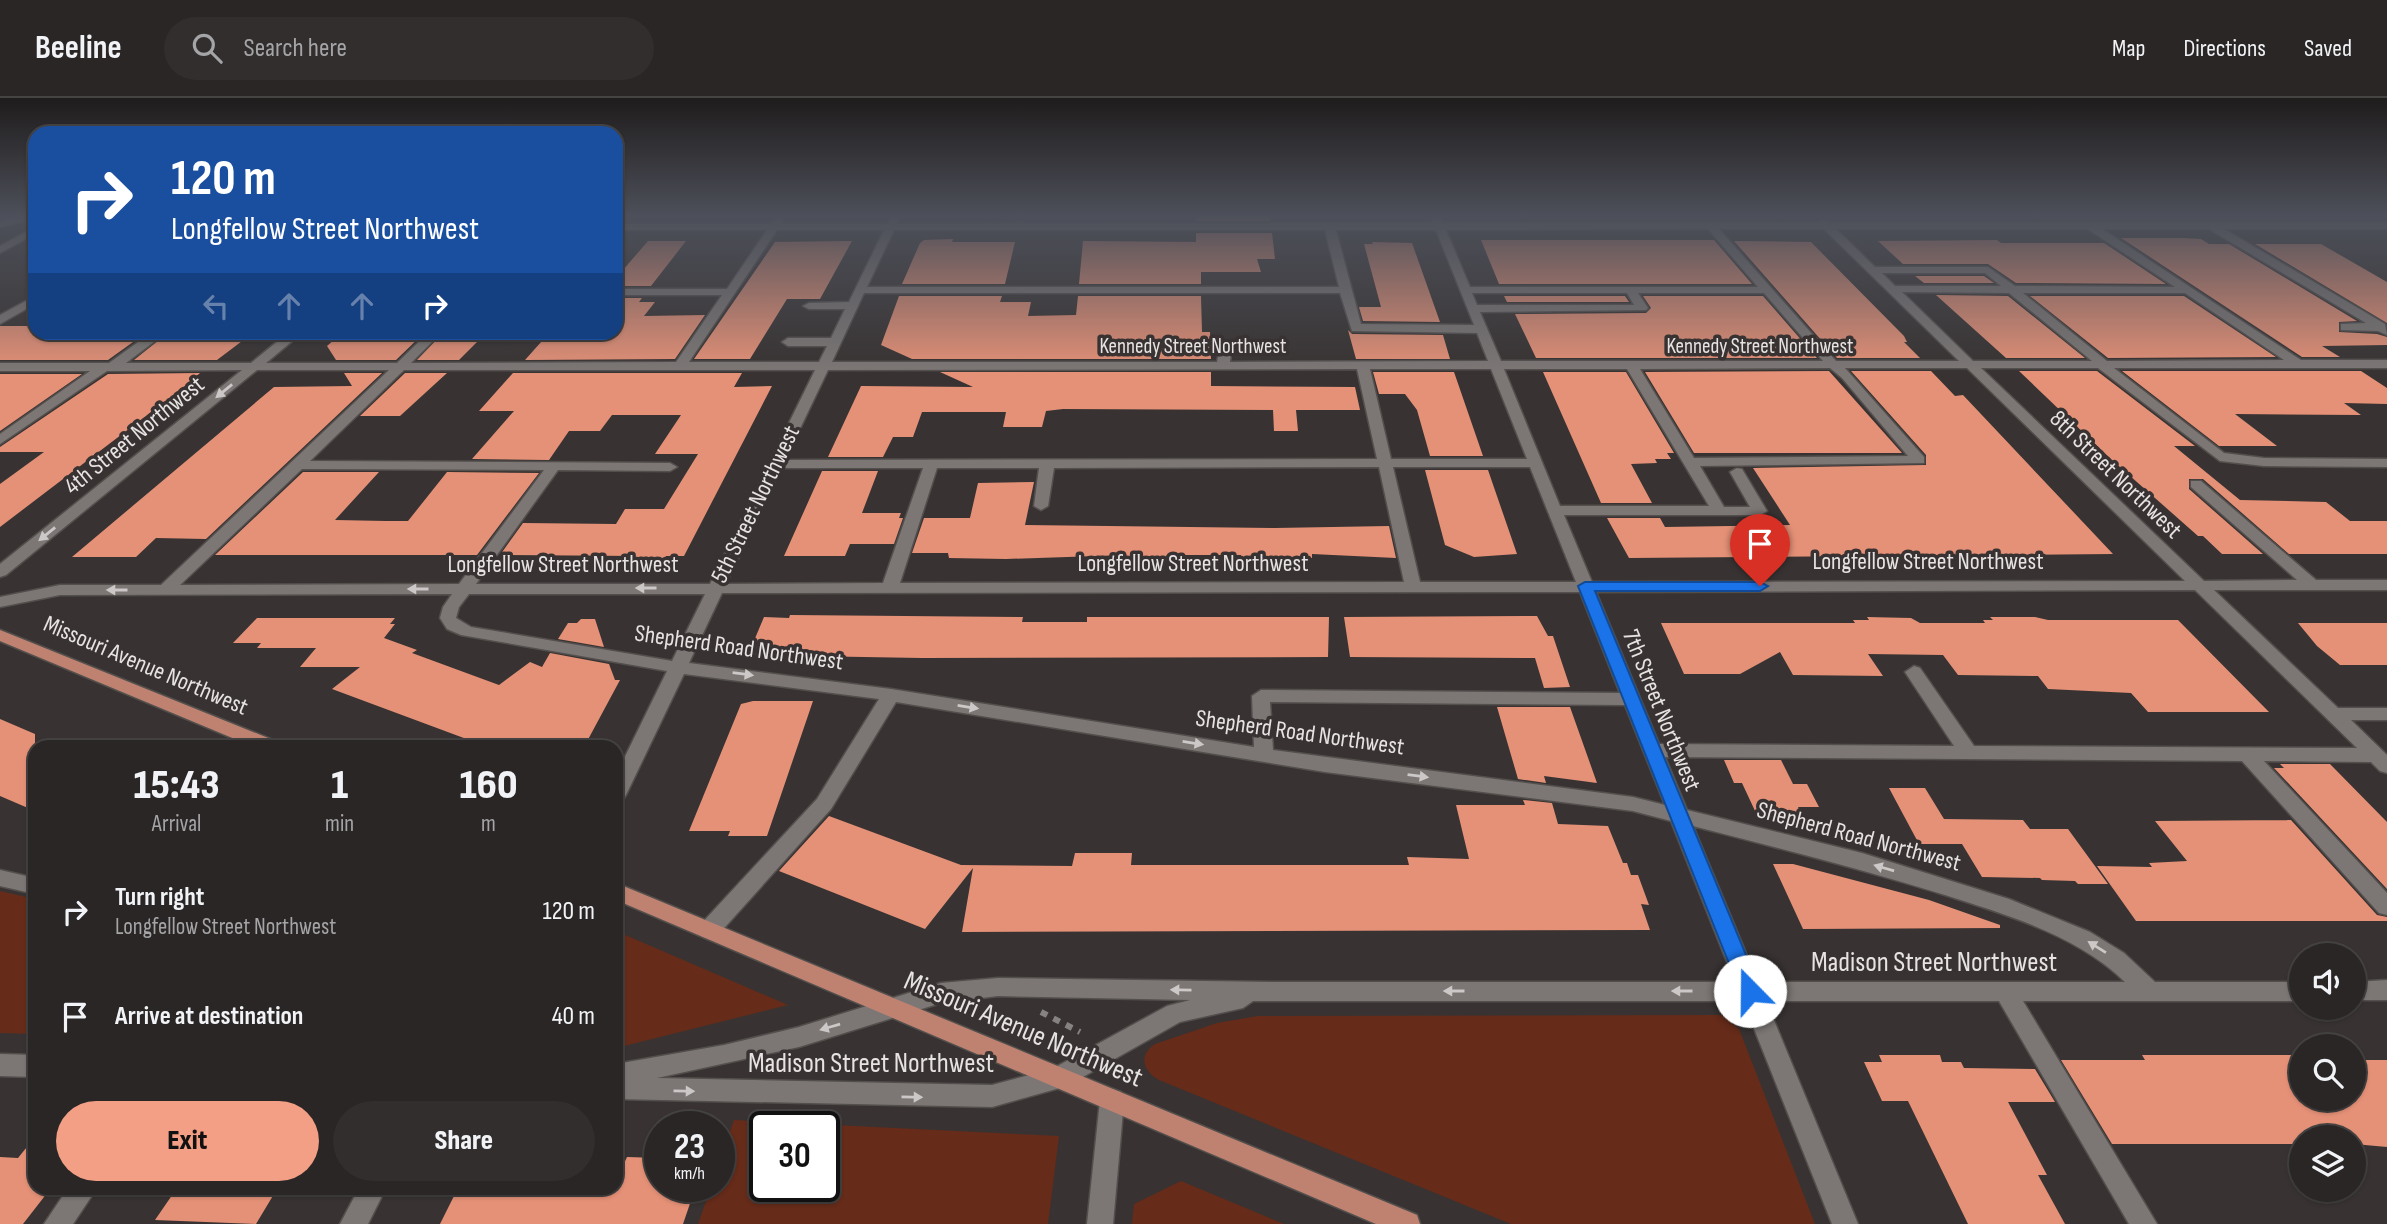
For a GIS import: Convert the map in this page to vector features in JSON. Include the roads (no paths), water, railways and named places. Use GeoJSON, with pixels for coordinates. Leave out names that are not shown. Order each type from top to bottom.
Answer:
{"type":"FeatureCollection","features":[{"type":"Feature","properties":{"kind":"main road","name":"Missouri Avenue Northwest"},"geometry":{"type":"LineString","coordinates":[[0,635],[254,740]]}},
{"type":"Feature","properties":{"kind":"main road","name":"Missouri Avenue Northwest"},"geometry":{"type":"LineString","coordinates":[[623,894],[1407,1224]]}},
{"type":"Feature","properties":{"kind":"street"},"geometry":{"type":"LineString","coordinates":[[680,366],[746,268]]}},
{"type":"Feature","properties":{"kind":"street","name":"5th Street Northwest"},"geometry":{"type":"LineString","coordinates":[[623,779],[871,268]]}},
{"type":"Feature","properties":{"kind":"street"},"geometry":{"type":"LineString","coordinates":[[1340,268],[1356,328],[1481,329]]}},
{"type":"Feature","properties":{"kind":"street","name":"7th Street Northwest"},"geometry":{"type":"LineString","coordinates":[[1455,268],[1845,1224]]}},
{"type":"Feature","properties":{"kind":"street"},"geometry":{"type":"LineString","coordinates":[[1690,462],[1919,460],[1846,375],[1833,365],[1746,268]]}},
{"type":"Feature","properties":{"kind":"street","name":"8th Street Northwest"},"geometry":{"type":"LineString","coordinates":[[1868,268],[2381,760]]}},
{"type":"Feature","properties":{"kind":"street"},"geometry":{"type":"LineString","coordinates":[[2154,268],[2298,365]]}},
{"type":"Feature","properties":{"kind":"street"},"geometry":{"type":"LineString","coordinates":[[2280,268],[2384,329]]}},
{"type":"Feature","properties":{"kind":"street"},"geometry":{"type":"LineString","coordinates":[[1871,270],[1988,270],[2220,457],[2264,462],[2387,463]]}},
{"type":"Feature","properties":{"kind":"street"},"geometry":{"type":"LineString","coordinates":[[1891,289],[2188,290]]}},
{"type":"Feature","properties":{"kind":"street"},"geometry":{"type":"LineString","coordinates":[[860,290],[1345,290]]}},
{"type":"Feature","properties":{"kind":"street"},"geometry":{"type":"LineString","coordinates":[[1464,290],[1766,290]]}},
{"type":"Feature","properties":{"kind":"street"},"geometry":{"type":"LineString","coordinates":[[1472,309],[1642,308],[1630,290]]}},
{"type":"Feature","properties":{"kind":"street"},"geometry":{"type":"LineString","coordinates":[[623,292],[730,292]]}},
{"type":"Feature","properties":{"kind":"street"},"geometry":{"type":"LineString","coordinates":[[0,320],[28,303]]}},
{"type":"Feature","properties":{"kind":"street"},"geometry":{"type":"LineString","coordinates":[[809,306],[853,306]]}},
{"type":"Feature","properties":{"kind":"street"},"geometry":{"type":"LineString","coordinates":[[2345,327],[2384,329]]}},
{"type":"Feature","properties":{"kind":"street"},"geometry":{"type":"LineString","coordinates":[[0,440],[149,340]]}},
{"type":"Feature","properties":{"kind":"street","name":"4th Street Northwest"},"geometry":{"type":"LineString","coordinates":[[0,572],[287,340]]}},
{"type":"Feature","properties":{"kind":"street"},"geometry":{"type":"LineString","coordinates":[[166,589],[428,340]]}},
{"type":"Feature","properties":{"kind":"street"},"geometry":{"type":"LineString","coordinates":[[788,342],[835,342]]}},
{"type":"Feature","properties":{"kind":"street"},"geometry":{"type":"LineString","coordinates":[[1223,366],[1226,346]]}},
{"type":"Feature","properties":{"kind":"street"},"geometry":{"type":"LineString","coordinates":[[1704,349],[1716,365]]}},
{"type":"Feature","properties":{"kind":"street"},"geometry":{"type":"LineString","coordinates":[[1631,365],[1719,511]]}},
{"type":"Feature","properties":{"kind":"street","name":"Kennedy Street Northwest"},"geometry":{"type":"LineString","coordinates":[[0,367],[2387,365]]}},
{"type":"Feature","properties":{"kind":"street"},"geometry":{"type":"LineString","coordinates":[[1363,366],[1413,587]]}},
{"type":"Feature","properties":{"kind":"street"},"geometry":{"type":"LineString","coordinates":[[775,464],[1535,463]]}},
{"type":"Feature","properties":{"kind":"street"},"geometry":{"type":"LineString","coordinates":[[890,588],[931,464]]}},
{"type":"Feature","properties":{"kind":"street"},"geometry":{"type":"LineString","coordinates":[[1041,506],[1047,464]]}},
{"type":"Feature","properties":{"kind":"street"},"geometry":{"type":"LineString","coordinates":[[298,465],[670,467]]}},
{"type":"Feature","properties":{"kind":"street"},"geometry":{"type":"LineString","coordinates":[[462,589],[554,466]]}},
{"type":"Feature","properties":{"kind":"street"},"geometry":{"type":"LineString","coordinates":[[1554,510],[1760,511],[1737,472]]}},
{"type":"Feature","properties":{"kind":"street"},"geometry":{"type":"LineString","coordinates":[[2196,484],[2312,585]]}},
{"type":"Feature","properties":{"kind":"street","name":"Longfellow Street Northwest"},"geometry":{"type":"LineString","coordinates":[[0,602],[60,590],[166,589],[2387,585]]}},
{"type":"Feature","properties":{"kind":"street","name":"Shepherd Road Northwest"},"geometry":{"type":"LineString","coordinates":[[462,589],[448,618],[453,625],[467,631],[675,667],[891,695],[1264,755],[1633,804],[1862,861],[2001,905],[2082,938],[2116,960],[2149,990]]}},
{"type":"Feature","properties":{"kind":"street"},"geometry":{"type":"LineString","coordinates":[[1913,672],[1968,752]]}},
{"type":"Feature","properties":{"kind":"street"},"geometry":{"type":"LineString","coordinates":[[709,930],[824,804],[891,695]]}},
{"type":"Feature","properties":{"kind":"street"},"geometry":{"type":"LineString","coordinates":[[1264,755],[1261,696],[1631,699]]}},
{"type":"Feature","properties":{"kind":"street"},"geometry":{"type":"LineString","coordinates":[[2333,714],[2387,714]]}},
{"type":"Feature","properties":{"kind":"street"},"geometry":{"type":"LineString","coordinates":[[1652,750],[2247,754],[2381,760]]}},
{"type":"Feature","properties":{"kind":"street"},"geometry":{"type":"LineString","coordinates":[[2247,754],[2387,906]]}},
{"type":"Feature","properties":{"kind":"street"},"geometry":{"type":"LineString","coordinates":[[0,878],[28,884]]}},
{"type":"Feature","properties":{"kind":"street","name":"Madison Street Northwest"},"geometry":{"type":"LineString","coordinates":[[623,1074],[724,1055],[941,993],[998,987],[1273,992],[2289,991]]}},
{"type":"Feature","properties":{"kind":"street"},"geometry":{"type":"LineString","coordinates":[[2366,991],[2387,990]]}},
{"type":"Feature","properties":{"kind":"street"},"geometry":{"type":"LineString","coordinates":[[2005,991],[2144,1224]]}},
{"type":"Feature","properties":{"kind":"street","name":"Madison Street Northwest"},"geometry":{"type":"LineString","coordinates":[[623,1088],[992,1096],[1058,1078],[1175,1013],[1273,992]]}},
{"type":"Feature","properties":{"kind":"street"},"geometry":{"type":"LineString","coordinates":[[0,1065],[28,1066]]}},
{"type":"Feature","properties":{"kind":"street"},"geometry":{"type":"LineString","coordinates":[[1100,1224],[1112,1100]]}},
{"type":"Feature","properties":{"kind":"street"},"geometry":{"type":"LineString","coordinates":[[57,1224],[79,1195]]}},
{"type":"Feature","properties":{"kind":"street"},"geometry":{"type":"LineString","coordinates":[[353,1224],[369,1195]]}}]}
